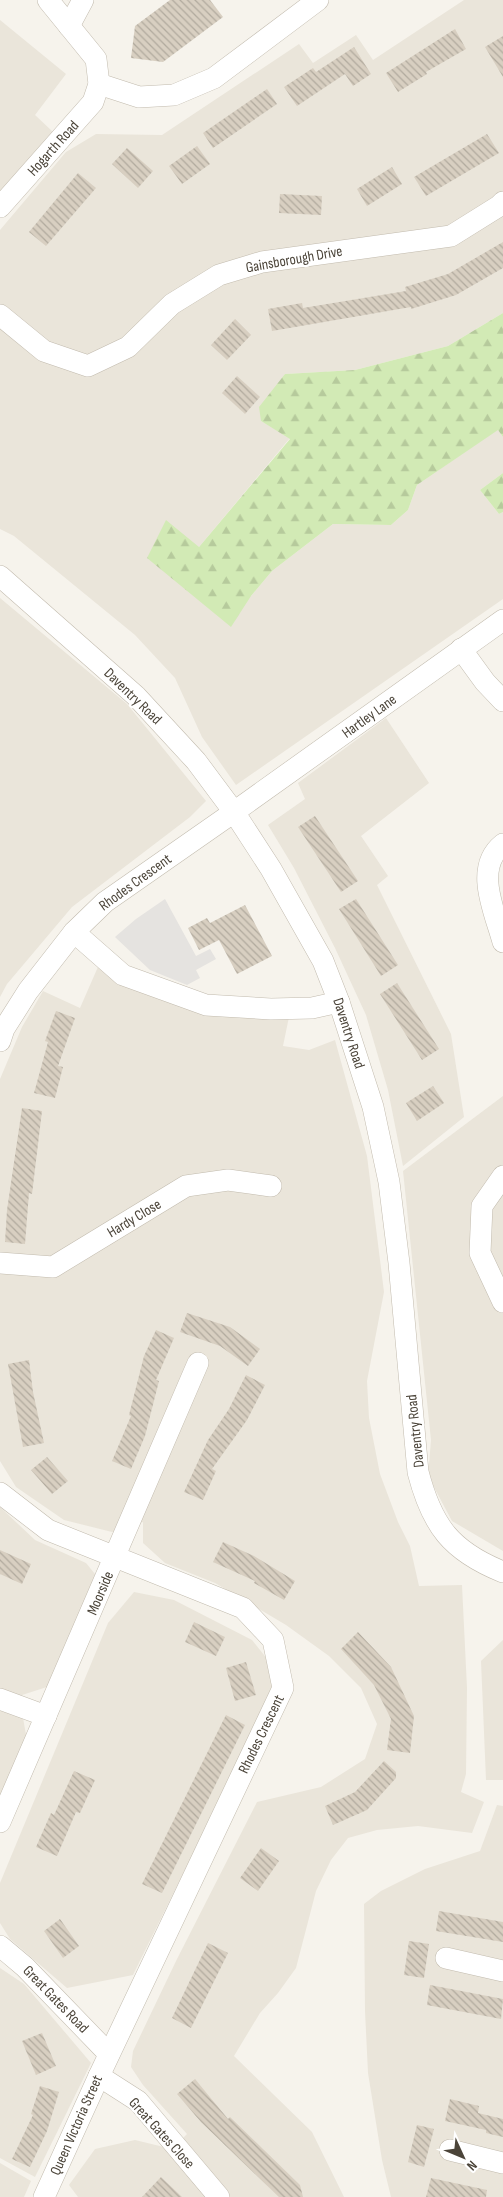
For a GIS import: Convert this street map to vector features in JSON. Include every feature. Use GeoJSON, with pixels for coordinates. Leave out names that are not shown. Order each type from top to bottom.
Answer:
{"type":"FeatureCollection","features":[{"type":"Feature","properties":{"kind":"street"},"geometry":{"type":"LineString","coordinates":[[48,0],[96,59],[100,84],[139,97],[174,95],[214,78],[318,0]]}},
{"type":"Feature","properties":{"kind":"street"},"geometry":{"type":"LineString","coordinates":[[69,26],[83,0]]}},
{"type":"Feature","properties":{"kind":"street","name":"Hogarth Road"},"geometry":{"type":"LineString","coordinates":[[0,207],[94,102],[100,84]]}},
{"type":"Feature","properties":{"kind":"street","name":"Gainsborough Drive"},"geometry":{"type":"LineString","coordinates":[[0,315],[44,351],[88,366],[128,347],[172,304],[218,275],[262,262],[451,236],[503,202]]}},
{"type":"Feature","properties":{"kind":"street","name":"Daventry Road"},"geometry":{"type":"LineString","coordinates":[[0,576],[136,696],[196,761],[234,812],[271,868],[323,961],[339,1002],[373,1107],[389,1182],[418,1472],[423,1490],[441,1528],[460,1550],[481,1563],[503,1572]]}},
{"type":"Feature","properties":{"kind":"street","name":"Hartley Lane"},"geometry":{"type":"LineString","coordinates":[[234,812],[503,620]]}},
{"type":"Feature","properties":{"kind":"street"},"geometry":{"type":"LineString","coordinates":[[460,649],[485,682],[503,701]]}},
{"type":"Feature","properties":{"kind":"street","name":"Rhodes Crescent"},"geometry":{"type":"LineString","coordinates":[[0,1041],[4,1029],[28,991],[74,932],[105,902],[234,812]]}},
{"type":"Feature","properties":{"kind":"street"},"geometry":{"type":"LineString","coordinates":[[503,844],[493,857],[487,870],[487,881],[503,942]]}},
{"type":"Feature","properties":{"kind":"street"},"geometry":{"type":"LineString","coordinates":[[74,932],[123,976],[206,1005],[271,1009],[312,1008],[339,1002]]}},
{"type":"Feature","properties":{"kind":"street"},"geometry":{"type":"LineString","coordinates":[[503,1176],[482,1206],[480,1253],[503,1302]]}},
{"type":"Feature","properties":{"kind":"street","name":"Hardy Close"},"geometry":{"type":"LineString","coordinates":[[0,1263],[54,1267],[186,1186],[228,1180],[271,1186]]}},
{"type":"Feature","properties":{"kind":"street","name":"Moorside"},"geometry":{"type":"LineString","coordinates":[[0,1822],[198,1363]]}},
{"type":"Feature","properties":{"kind":"street","name":"Rhodes Crescent"},"geometry":{"type":"LineString","coordinates":[[0,1493],[48,1530],[243,1608],[273,1640],[283,1688],[109,2054]]}},
{"type":"Feature","properties":{"kind":"street"},"geometry":{"type":"LineString","coordinates":[[0,1699],[46,1716]]}},
{"type":"Feature","properties":{"kind":"street","name":"Great Gates Road"},"geometry":{"type":"LineString","coordinates":[[0,1946],[25,1967],[109,2054]]}},
{"type":"Feature","properties":{"kind":"street"},"geometry":{"type":"LineString","coordinates":[[446,1958],[503,1971]]}},
{"type":"Feature","properties":{"kind":"street","name":"Queen Victoria Street"},"geometry":{"type":"LineString","coordinates":[[44,2197],[109,2054]]}},
{"type":"Feature","properties":{"kind":"street","name":"Great Gates Close"},"geometry":{"type":"LineString","coordinates":[[99,2076],[138,2101],[219,2197]]}},
{"type":"Feature","properties":{"kind":"street"},"geometry":{"type":"LineString","coordinates":[[450,2150],[503,2163]]}},
{"type":"Feature","properties":{"kind":"shaded area"},"geometry":{"type":"Polygon","coordinates":[[[464,0],[503,0],[503,313],[448,346],[355,370],[285,374],[261,421],[290,438],[199,547],[251,596],[272,571],[333,524],[391,525],[408,510],[417,485],[498,429],[503,437],[503,473],[480,490],[499,514],[503,512],[503,599],[236,785],[202,737],[175,678],[135,635],[14,536],[0,529],[0,230],[66,152],[96,134],[162,135],[299,44],[313,63],[356,35],[373,60],[464,0]]]}},
{"type":"Feature","properties":{"kind":"shaded area"},"geometry":{"type":"Polygon","coordinates":[[[0,20],[66,74],[35,115],[53,132],[0,195],[0,20]]]}},
{"type":"Feature","properties":{"kind":"shaded area"},"geometry":{"type":"Polygon","coordinates":[[[0,598],[127,704],[206,801],[190,817],[72,907],[7,984],[0,997],[0,598]]]}},
{"type":"Feature","properties":{"kind":"shaded area"},"geometry":{"type":"Polygon","coordinates":[[[386,718],[429,783],[361,836],[388,876],[377,885],[451,1034],[464,1117],[403,1166],[388,1090],[366,1015],[335,948],[294,868],[268,825],[305,799],[298,783],[386,718]]]}},
{"type":"Feature","properties":{"kind":"shaded area"},"geometry":{"type":"Polygon","coordinates":[[[165,899],[196,956],[210,949],[216,959],[196,970],[200,978],[187,985],[150,970],[115,937],[136,919],[165,899]]]}},
{"type":"Feature","properties":{"kind":"shaded area"},"geometry":{"type":"Polygon","coordinates":[[[101,960],[166,995],[289,1017],[283,1046],[309,1050],[335,1040],[367,1156],[384,1292],[367,1381],[369,1418],[380,1474],[398,1522],[410,1546],[419,1586],[462,1585],[467,1688],[466,1774],[461,1792],[484,1802],[472,1833],[418,1826],[377,1830],[348,1838],[331,1860],[316,1891],[296,1968],[278,1993],[260,2013],[234,2056],[312,2132],[344,2197],[78,2197],[69,2185],[95,2149],[135,2140],[172,2149],[187,2134],[143,2085],[131,2067],[133,2051],[177,1959],[257,1802],[321,1787],[365,1759],[377,1724],[361,1688],[329,1656],[286,1625],[215,1583],[165,1563],[143,1543],[143,1522],[112,1532],[64,1520],[16,1487],[0,1461],[0,1079],[22,1027],[43,991],[80,1008],[101,960]]]}},
{"type":"Feature","properties":{"kind":"shaded area"},"geometry":{"type":"Polygon","coordinates":[[[503,1096],[503,1551],[452,1521],[428,1476],[431,1440],[403,1171],[503,1096]]]}},
{"type":"Feature","properties":{"kind":"shaded area"},"geometry":{"type":"Polygon","coordinates":[[[0,1507],[35,1540],[86,1563],[99,1579],[50,1686],[19,1696],[27,1740],[0,1798],[0,1507]]]}},
{"type":"Feature","properties":{"kind":"shaded area"},"geometry":{"type":"Polygon","coordinates":[[[134,1592],[174,1600],[252,1640],[268,1660],[275,1687],[133,1975],[67,1988],[10,1939],[0,1923],[0,1883],[108,1623],[134,1592]]]}},
{"type":"Feature","properties":{"kind":"shaded area"},"geometry":{"type":"Polygon","coordinates":[[[503,1640],[503,1780],[486,1780],[481,1661],[503,1640]]]}},
{"type":"Feature","properties":{"kind":"shaded area"},"geometry":{"type":"Polygon","coordinates":[[[497,1805],[503,1806],[503,2197],[391,2197],[382,2160],[368,2073],[365,2011],[364,1904],[381,1891],[425,1869],[480,1851],[497,1805]]]}},
{"type":"Feature","properties":{"kind":"shaded area"},"geometry":{"type":"Polygon","coordinates":[[[0,1968],[24,1984],[91,2063],[35,2177],[0,2158],[0,1968]]]}},
{"type":"Feature","properties":{"kind":"shaded area"},"geometry":{"type":"Polygon","coordinates":[[[0,2163],[31,2181],[24,2197],[0,2197],[0,2163]]]}},
{"type":"Feature","properties":{"kind":"green space"},"geometry":{"type":"Polygon","coordinates":[[[503,313],[503,437],[498,430],[417,485],[408,510],[391,525],[333,524],[272,571],[251,596],[231,627],[147,558],[166,520],[199,547],[290,439],[261,421],[259,407],[285,374],[355,370],[448,346],[503,313]]]}},
{"type":"Feature","properties":{"kind":"green space"},"geometry":{"type":"Polygon","coordinates":[[[503,473],[503,512],[499,514],[480,490],[503,473]]]}},
{"type":"Feature","properties":{"kind":"building"},"geometry":{"type":"Polygon","coordinates":[[[170,0],[210,0],[223,17],[163,62],[131,58],[135,26],[170,0]]]}},
{"type":"Feature","properties":{"kind":"building"},"geometry":{"type":"Polygon","coordinates":[[[455,29],[466,49],[426,72],[427,74],[398,92],[386,73],[455,29]]]}},
{"type":"Feature","properties":{"kind":"building"},"geometry":{"type":"Polygon","coordinates":[[[503,36],[503,77],[485,47],[503,36]]]}},
{"type":"Feature","properties":{"kind":"building"},"geometry":{"type":"Polygon","coordinates":[[[354,47],[371,74],[353,86],[345,74],[297,106],[284,87],[313,68],[316,72],[354,47]]]}},
{"type":"Feature","properties":{"kind":"building"},"geometry":{"type":"Polygon","coordinates":[[[267,89],[277,104],[213,148],[203,133],[267,89]]]}},
{"type":"Feature","properties":{"kind":"building"},"geometry":{"type":"Polygon","coordinates":[[[487,134],[499,153],[426,196],[414,177],[487,134]]]}},
{"type":"Feature","properties":{"kind":"building"},"geometry":{"type":"Polygon","coordinates":[[[197,146],[210,164],[182,184],[169,166],[197,146]]]}},
{"type":"Feature","properties":{"kind":"building"},"geometry":{"type":"Polygon","coordinates":[[[127,148],[153,171],[138,188],[112,164],[127,148]]]}},
{"type":"Feature","properties":{"kind":"building"},"geometry":{"type":"Polygon","coordinates":[[[392,167],[402,184],[367,206],[357,189],[392,167]]]}},
{"type":"Feature","properties":{"kind":"building"},"geometry":{"type":"Polygon","coordinates":[[[78,173],[96,188],[46,246],[29,232],[78,173]]]}},
{"type":"Feature","properties":{"kind":"building"},"geometry":{"type":"Polygon","coordinates":[[[280,194],[322,196],[321,215],[279,213],[280,194]]]}},
{"type":"Feature","properties":{"kind":"building"},"geometry":{"type":"Polygon","coordinates":[[[503,242],[503,268],[456,295],[411,309],[411,307],[272,331],[268,309],[302,303],[303,308],[406,291],[405,287],[448,274],[503,242]]]}},
{"type":"Feature","properties":{"kind":"building"},"geometry":{"type":"Polygon","coordinates":[[[235,319],[251,335],[227,360],[211,345],[235,319]]]}},
{"type":"Feature","properties":{"kind":"building"},"geometry":{"type":"Polygon","coordinates":[[[237,376],[260,397],[245,414],[222,393],[237,376]]]}},
{"type":"Feature","properties":{"kind":"building"},"geometry":{"type":"Polygon","coordinates":[[[315,816],[358,881],[341,892],[298,827],[315,816]]]}},
{"type":"Feature","properties":{"kind":"building"},"geometry":{"type":"Polygon","coordinates":[[[356,899],[398,965],[381,976],[339,909],[356,899]]]}},
{"type":"Feature","properties":{"kind":"building"},"geometry":{"type":"Polygon","coordinates":[[[245,905],[272,956],[237,974],[219,940],[199,950],[188,928],[207,918],[210,923],[245,905]]]}},
{"type":"Feature","properties":{"kind":"building"},"geometry":{"type":"Polygon","coordinates":[[[397,983],[439,1049],[422,1060],[380,994],[397,983]]]}},
{"type":"Feature","properties":{"kind":"building"},"geometry":{"type":"Polygon","coordinates":[[[56,1011],[75,1018],[58,1066],[63,1067],[55,1098],[34,1093],[48,1042],[45,1041],[56,1011]]]}},
{"type":"Feature","properties":{"kind":"building"},"geometry":{"type":"Polygon","coordinates":[[[433,1086],[444,1103],[417,1121],[406,1103],[433,1086]]]}},
{"type":"Feature","properties":{"kind":"building"},"geometry":{"type":"Polygon","coordinates":[[[22,1108],[42,1111],[32,1194],[29,1193],[25,1244],[5,1242],[7,1210],[22,1108]]]}},
{"type":"Feature","properties":{"kind":"building"},"geometry":{"type":"Polygon","coordinates":[[[187,1313],[230,1327],[260,1349],[248,1366],[220,1346],[180,1332],[187,1313]]]}},
{"type":"Feature","properties":{"kind":"building"},"geometry":{"type":"Polygon","coordinates":[[[156,1330],[174,1338],[156,1380],[159,1381],[145,1436],[131,1469],[112,1461],[131,1416],[129,1415],[144,1356],[156,1330]]]}},
{"type":"Feature","properties":{"kind":"building"},"geometry":{"type":"Polygon","coordinates":[[[29,1360],[33,1392],[44,1443],[23,1447],[8,1364],[29,1360]]]}},
{"type":"Feature","properties":{"kind":"building"},"geometry":{"type":"Polygon","coordinates":[[[246,1375],[265,1385],[247,1420],[212,1469],[216,1471],[203,1500],[184,1492],[208,1440],[229,1409],[246,1375]]]}},
{"type":"Feature","properties":{"kind":"building"},"geometry":{"type":"Polygon","coordinates":[[[47,1457],[68,1481],[52,1494],[31,1470],[47,1457]]]}},
{"type":"Feature","properties":{"kind":"building"},"geometry":{"type":"Polygon","coordinates":[[[223,1542],[254,1556],[295,1581],[284,1600],[254,1583],[255,1581],[213,1562],[223,1542]]]}},
{"type":"Feature","properties":{"kind":"building"},"geometry":{"type":"Polygon","coordinates":[[[0,1550],[31,1564],[22,1584],[0,1574],[0,1550]]]}},
{"type":"Feature","properties":{"kind":"building"},"geometry":{"type":"Polygon","coordinates":[[[194,1622],[225,1637],[216,1656],[185,1642],[194,1622]]]}},
{"type":"Feature","properties":{"kind":"building"},"geometry":{"type":"Polygon","coordinates":[[[358,1632],[391,1667],[414,1716],[410,1753],[387,1750],[391,1719],[374,1685],[341,1649],[358,1632]]]}},
{"type":"Feature","properties":{"kind":"building"},"geometry":{"type":"Polygon","coordinates":[[[246,1662],[256,1695],[235,1701],[226,1668],[246,1662]]]}},
{"type":"Feature","properties":{"kind":"building"},"geometry":{"type":"Polygon","coordinates":[[[226,1715],[245,1725],[162,1893],[142,1884],[226,1715]]]}},
{"type":"Feature","properties":{"kind":"building"},"geometry":{"type":"Polygon","coordinates":[[[384,1761],[396,1772],[396,1778],[367,1810],[333,1825],[325,1806],[355,1792],[384,1761]]]}},
{"type":"Feature","properties":{"kind":"building"},"geometry":{"type":"Polygon","coordinates":[[[74,1771],[95,1780],[80,1813],[76,1812],[57,1856],[36,1847],[51,1813],[54,1815],[74,1771]]]}},
{"type":"Feature","properties":{"kind":"building"},"geometry":{"type":"Polygon","coordinates":[[[261,1848],[279,1861],[258,1891],[240,1878],[261,1848]]]}},
{"type":"Feature","properties":{"kind":"building"},"geometry":{"type":"Polygon","coordinates":[[[439,1911],[503,1922],[503,1942],[436,1931],[439,1911]]]}},
{"type":"Feature","properties":{"kind":"building"},"geometry":{"type":"Polygon","coordinates":[[[60,1919],[79,1946],[63,1958],[44,1931],[60,1919]]]}},
{"type":"Feature","properties":{"kind":"building"},"geometry":{"type":"Polygon","coordinates":[[[409,1941],[429,1944],[424,1978],[404,1975],[409,1941]]]}},
{"type":"Feature","properties":{"kind":"building"},"geometry":{"type":"Polygon","coordinates":[[[208,1943],[228,1953],[191,2028],[172,2018],[208,1943]]]}},
{"type":"Feature","properties":{"kind":"building"},"geometry":{"type":"Polygon","coordinates":[[[430,1985],[503,1999],[501,2019],[427,2005],[430,1985]]]}},
{"type":"Feature","properties":{"kind":"building"},"geometry":{"type":"Polygon","coordinates":[[[42,2033],[56,2066],[36,2075],[22,2041],[42,2033]]]}},
{"type":"Feature","properties":{"kind":"building"},"geometry":{"type":"Polygon","coordinates":[[[195,2079],[228,2119],[230,2117],[300,2185],[303,2197],[279,2197],[201,2122],[177,2094],[195,2079]]]}},
{"type":"Feature","properties":{"kind":"building"},"geometry":{"type":"Polygon","coordinates":[[[40,2086],[59,2092],[47,2131],[30,2167],[12,2159],[33,2115],[31,2114],[40,2086]]]}},
{"type":"Feature","properties":{"kind":"building"},"geometry":{"type":"Polygon","coordinates":[[[450,2099],[479,2106],[478,2113],[503,2119],[503,2137],[486,2133],[486,2130],[445,2121],[450,2099]]]}},
{"type":"Feature","properties":{"kind":"building"},"geometry":{"type":"Polygon","coordinates":[[[417,2125],[434,2129],[424,2167],[408,2162],[417,2125]]]}},
{"type":"Feature","properties":{"kind":"building"},"geometry":{"type":"Polygon","coordinates":[[[161,2177],[182,2197],[142,2197],[161,2177]]]}},
{"type":"Feature","properties":{"kind":"building"},"geometry":{"type":"Polygon","coordinates":[[[431,2178],[487,2190],[486,2197],[426,2197],[431,2178]]]}}]}
